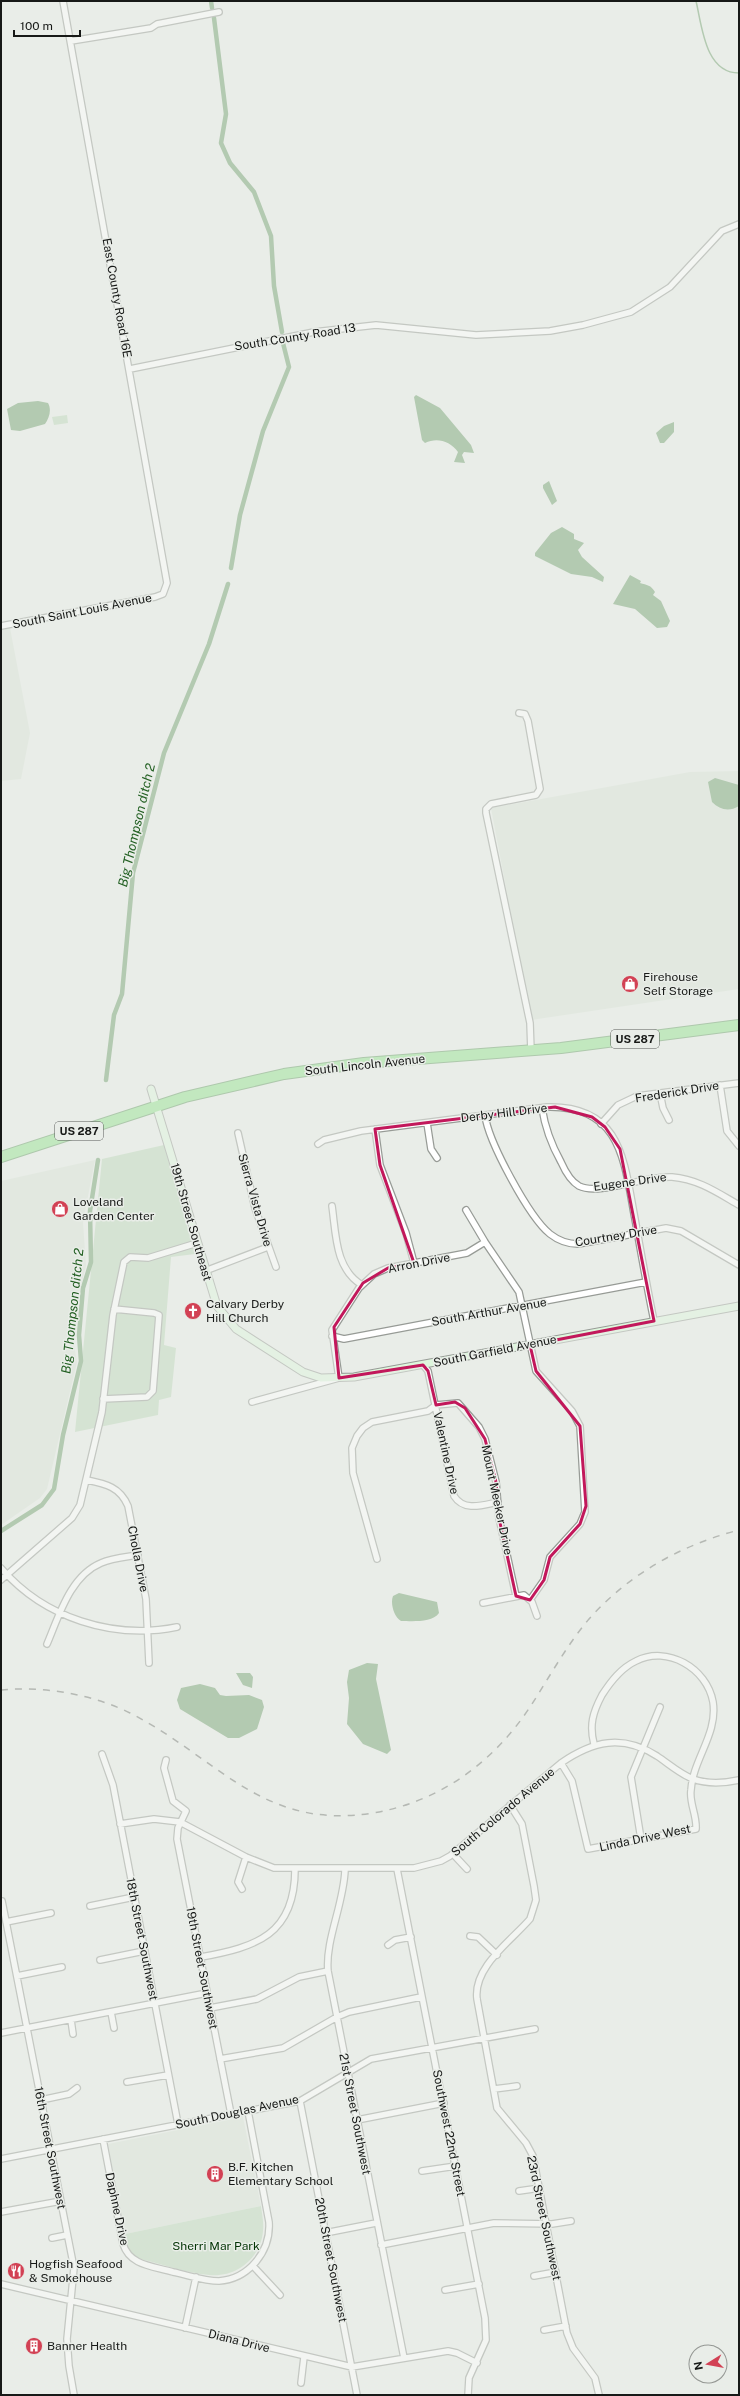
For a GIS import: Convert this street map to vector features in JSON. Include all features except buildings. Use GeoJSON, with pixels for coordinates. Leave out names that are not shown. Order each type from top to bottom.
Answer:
{"type":"FeatureCollection","features":[{"type":"Feature","properties":{"kind":"highway","name":"South Lincoln Avenue"},"geometry":{"type":"LineString","coordinates":[[1,1156],[156,1106],[214,1090],[329,1067],[531,1050],[739,1025]]}},
{"type":"Feature","properties":{"kind":"street","name":"East County Road 16E"},"geometry":{"type":"LineString","coordinates":[[63,1],[165,568],[167,583],[163,594]]}},
{"type":"Feature","properties":{"kind":"street"},"geometry":{"type":"LineString","coordinates":[[71,41],[151,28],[157,24],[219,12]]}},
{"type":"Feature","properties":{"kind":"street","name":"South County Road 13"},"geometry":{"type":"LineString","coordinates":[[130,369],[314,332],[376,325],[476,335],[550,331],[583,326],[630,312],[670,287],[722,231],[739,224]]}},
{"type":"Feature","properties":{"kind":"street","name":"South Saint Louis Avenue"},"geometry":{"type":"LineString","coordinates":[[1,626],[163,594]]}},
{"type":"Feature","properties":{"kind":"street"},"geometry":{"type":"LineString","coordinates":[[519,713],[525,714],[528,721],[540,789],[536,795],[491,804],[486,809],[486,813],[530,1023],[531,1050]]}},
{"type":"Feature","properties":{"kind":"street","name":"Frederick Drive"},"geometry":{"type":"LineString","coordinates":[[601,1124],[611,1110],[623,1102],[641,1095],[739,1082]]}},
{"type":"Feature","properties":{"kind":"street"},"geometry":{"type":"LineString","coordinates":[[720,1085],[727,1131],[739,1146]]}},
{"type":"Feature","properties":{"kind":"street","name":"19th Street Southeast"},"geometry":{"type":"LineString","coordinates":[[151,1089],[216,1306],[236,1329],[303,1372],[321,1378],[339,1378]]}},
{"type":"Feature","properties":{"kind":"street"},"geometry":{"type":"LineString","coordinates":[[660,1093],[663,1108],[669,1120]]}},
{"type":"Feature","properties":{"kind":"street","name":"Derby Hill Drive"},"geometry":{"type":"LineString","coordinates":[[318,1144],[324,1140],[375,1129],[542,1108],[555,1107],[575,1110],[587,1114],[601,1124],[620,1149],[638,1232],[654,1321]]}},
{"type":"Feature","properties":{"kind":"street","name":"Eugene Drive"},"geometry":{"type":"LineString","coordinates":[[542,1108],[551,1143],[572,1180],[579,1186],[590,1189],[653,1178],[679,1178],[706,1186],[739,1205]]}},
{"type":"Feature","properties":{"kind":"street","name":"Courtney Drive"},"geometry":{"type":"LineString","coordinates":[[485,1115],[488,1129],[514,1183],[548,1233],[565,1243],[578,1244],[666,1228],[681,1231],[739,1265]]}},
{"type":"Feature","properties":{"kind":"street"},"geometry":{"type":"LineString","coordinates":[[427,1123],[431,1149],[437,1158]]}},
{"type":"Feature","properties":{"kind":"street"},"geometry":{"type":"LineString","coordinates":[[375,1129],[380,1165],[406,1233],[414,1263]]}},
{"type":"Feature","properties":{"kind":"street","name":"Sierra Vista Drive"},"geometry":{"type":"LineString","coordinates":[[238,1133],[255,1208],[276,1267]]}},
{"type":"Feature","properties":{"kind":"street"},"geometry":{"type":"LineString","coordinates":[[332,1206],[342,1262],[348,1274],[362,1284]]}},
{"type":"Feature","properties":{"kind":"street"},"geometry":{"type":"LineString","coordinates":[[466,1210],[484,1242],[517,1289],[536,1371],[572,1411],[580,1426],[586,1506],[580,1524],[550,1557],[541,1585],[530,1600]]}},
{"type":"Feature","properties":{"kind":"street","name":"Arron Drive"},"geometry":{"type":"LineString","coordinates":[[332,1336],[334,1327],[362,1284],[374,1274],[383,1270],[414,1263],[467,1253],[484,1242]]}},
{"type":"Feature","properties":{"kind":"street"},"geometry":{"type":"LineString","coordinates":[[1,1580],[77,1512],[87,1480],[104,1399],[114,1309],[126,1260],[130,1257],[148,1258],[197,1243]]}},
{"type":"Feature","properties":{"kind":"street"},"geometry":{"type":"LineString","coordinates":[[205,1271],[268,1247]]}},
{"type":"Feature","properties":{"kind":"street","name":"South Arthur Avenue"},"geometry":{"type":"LineString","coordinates":[[332,1336],[344,1339],[646,1282]]}},
{"type":"Feature","properties":{"kind":"street","name":"South Garfield Avenue"},"geometry":{"type":"LineString","coordinates":[[252,1402],[339,1378],[530,1345],[739,1306]]}},
{"type":"Feature","properties":{"kind":"street"},"geometry":{"type":"LineString","coordinates":[[104,1399],[147,1397],[153,1391],[159,1315],[154,1312],[114,1309]]}},
{"type":"Feature","properties":{"kind":"street"},"geometry":{"type":"LineString","coordinates":[[332,1336],[339,1378]]}},
{"type":"Feature","properties":{"kind":"street","name":"Valentine Drive"},"geometry":{"type":"LineString","coordinates":[[423,1364],[428,1371],[436,1405],[454,1496],[459,1502],[469,1506],[498,1502]]}},
{"type":"Feature","properties":{"kind":"street","name":"Mount Meeker Drive"},"geometry":{"type":"LineString","coordinates":[[377,1560],[353,1473],[352,1448],[363,1428],[372,1422],[428,1411],[436,1405],[458,1403],[480,1427],[496,1482],[499,1518],[516,1596]]}},
{"type":"Feature","properties":{"kind":"street","name":"Cholla Drive"},"geometry":{"type":"LineString","coordinates":[[87,1480],[110,1486],[123,1496],[128,1506],[146,1599],[149,1663]]}},
{"type":"Feature","properties":{"kind":"street"},"geometry":{"type":"LineString","coordinates":[[47,1644],[72,1589],[87,1572],[105,1562],[138,1555]]}},
{"type":"Feature","properties":{"kind":"street"},"geometry":{"type":"LineString","coordinates":[[1,1568],[29,1594],[61,1613],[108,1628],[148,1631],[177,1627]]}},
{"type":"Feature","properties":{"kind":"street"},"geometry":{"type":"LineString","coordinates":[[483,1603],[524,1595],[530,1600],[537,1616]]}},
{"type":"Feature","properties":{"kind":"street"},"geometry":{"type":"LineString","coordinates":[[594,1744],[591,1726],[592,1714],[616,1675],[642,1658],[659,1656],[681,1661],[701,1677],[711,1694],[714,1707],[712,1726],[693,1779]]}},
{"type":"Feature","properties":{"kind":"street"},"geometry":{"type":"LineString","coordinates":[[641,1839],[630,1777],[660,1707]]}},
{"type":"Feature","properties":{"kind":"street","name":"South Colorado Avenue"},"geometry":{"type":"LineString","coordinates":[[120,1824],[154,1819],[180,1822],[246,1857],[274,1868],[345,1870],[397,1869],[424,1866],[441,1861],[453,1854],[561,1763],[594,1744],[620,1742],[642,1748],[693,1779],[710,1782],[739,1780]]}},
{"type":"Feature","properties":{"kind":"street","name":"18th Street Southwest"},"geometry":{"type":"LineString","coordinates":[[102,1754],[113,1785],[178,2124]]}},
{"type":"Feature","properties":{"kind":"street","name":"19th Street Southwest"},"geometry":{"type":"LineString","coordinates":[[166,1760],[164,1768],[173,1801],[186,1811],[180,1822],[177,1839],[231,2114]]}},
{"type":"Feature","properties":{"kind":"street","name":"Linda Drive West"},"geometry":{"type":"LineString","coordinates":[[561,1763],[572,1781],[587,1848],[591,1850],[696,1829],[690,1797],[693,1779]]}},
{"type":"Feature","properties":{"kind":"street","name":"23rd Street Southwest"},"geometry":{"type":"LineString","coordinates":[[510,1805],[522,1824],[536,1900],[530,1919],[482,1973],[476,1991],[499,2111],[526,2143],[533,2156],[566,2326],[573,2348],[595,2378],[599,2395]]}},
{"type":"Feature","properties":{"kind":"street"},"geometry":{"type":"LineString","coordinates":[[453,1854],[467,1869]]}},
{"type":"Feature","properties":{"kind":"street"},"geometry":{"type":"LineString","coordinates":[[242,1889],[240,1888],[238,1882],[246,1857]]}},
{"type":"Feature","properties":{"kind":"street"},"geometry":{"type":"LineString","coordinates":[[200,1956],[245,1947],[276,1928],[284,1919],[288,1908],[295,1869]]}},
{"type":"Feature","properties":{"kind":"street","name":"Southwest 22nd Street"},"geometry":{"type":"LineString","coordinates":[[397,1869],[479,2284],[486,2334],[477,2363],[469,2378],[468,2395]]}},
{"type":"Feature","properties":{"kind":"street","name":"21st Street Southwest"},"geometry":{"type":"LineString","coordinates":[[345,1870],[344,1888],[328,1955],[328,1971],[376,2223],[404,2358]]}},
{"type":"Feature","properties":{"kind":"street"},"geometry":{"type":"LineString","coordinates":[[90,1906],[134,1897]]}},
{"type":"Feature","properties":{"kind":"street","name":"16th Street Southwest"},"geometry":{"type":"LineString","coordinates":[[2,1902],[61,2200],[74,2275],[67,2352],[74,2395]]}},
{"type":"Feature","properties":{"kind":"street"},"geometry":{"type":"LineString","coordinates":[[6,1922],[51,1913]]}},
{"type":"Feature","properties":{"kind":"street"},"geometry":{"type":"LineString","coordinates":[[470,1936],[478,1937],[497,1955]]}},
{"type":"Feature","properties":{"kind":"street"},"geometry":{"type":"LineString","coordinates":[[388,1945],[395,1940],[411,1937]]}},
{"type":"Feature","properties":{"kind":"street"},"geometry":{"type":"LineString","coordinates":[[100,1960],[144,1951]]}},
{"type":"Feature","properties":{"kind":"street"},"geometry":{"type":"LineString","coordinates":[[17,1976],[62,1967]]}},
{"type":"Feature","properties":{"kind":"street"},"geometry":{"type":"LineString","coordinates":[[210,2008],[258,1999],[299,1977],[328,1971]]}},
{"type":"Feature","properties":{"kind":"street"},"geometry":{"type":"LineString","coordinates":[[1,2034],[207,1993]]}},
{"type":"Feature","properties":{"kind":"street"},"geometry":{"type":"LineString","coordinates":[[220,2059],[283,2048],[337,2017],[358,2009],[422,1997]]}},
{"type":"Feature","properties":{"kind":"street"},"geometry":{"type":"LineString","coordinates":[[111,2012],[114,2028]]}},
{"type":"Feature","properties":{"kind":"street"},"geometry":{"type":"LineString","coordinates":[[71,2020],[73,2034]]}},
{"type":"Feature","properties":{"kind":"street","name":"South Douglas Avenue"},"geometry":{"type":"LineString","coordinates":[[1,2159],[300,2101],[371,2059],[484,2037],[535,2029]]}},
{"type":"Feature","properties":{"kind":"street"},"geometry":{"type":"LineString","coordinates":[[127,2082],[168,2075]]}},
{"type":"Feature","properties":{"kind":"street"},"geometry":{"type":"LineString","coordinates":[[494,2089],[517,2086]]}},
{"type":"Feature","properties":{"kind":"street"},"geometry":{"type":"LineString","coordinates":[[41,2100],[69,2094],[77,2088]]}},
{"type":"Feature","properties":{"kind":"street","name":"20th Street Southwest"},"geometry":{"type":"LineString","coordinates":[[300,2101],[357,2395]]}},
{"type":"Feature","properties":{"kind":"street"},"geometry":{"type":"LineString","coordinates":[[357,2120],[444,2103]]}},
{"type":"Feature","properties":{"kind":"street"},"geometry":{"type":"LineString","coordinates":[[248,2110],[270,2227],[266,2246],[253,2266],[280,2295]]}},
{"type":"Feature","properties":{"kind":"street","name":"Daphne Drive"},"geometry":{"type":"LineString","coordinates":[[103,2140],[123,2244],[128,2254],[140,2263],[196,2277],[223,2280],[238,2275],[253,2266]]}},
{"type":"Feature","properties":{"kind":"street"},"geometry":{"type":"LineString","coordinates":[[422,2171],[456,2166]]}},
{"type":"Feature","properties":{"kind":"street"},"geometry":{"type":"LineString","coordinates":[[519,2191],[540,2188]]}},
{"type":"Feature","properties":{"kind":"street"},"geometry":{"type":"LineString","coordinates":[[1,2212],[61,2200]]}},
{"type":"Feature","properties":{"kind":"street"},"geometry":{"type":"LineString","coordinates":[[381,2245],[500,2223],[546,2224],[571,2222]]}},
{"type":"Feature","properties":{"kind":"street"},"geometry":{"type":"LineString","coordinates":[[325,2233],[376,2223]]}},
{"type":"Feature","properties":{"kind":"street"},"geometry":{"type":"LineString","coordinates":[[52,2238],[67,2235]]}},
{"type":"Feature","properties":{"kind":"street"},"geometry":{"type":"LineString","coordinates":[[534,2276],[556,2272]]}},
{"type":"Feature","properties":{"kind":"street"},"geometry":{"type":"LineString","coordinates":[[185,2328],[196,2277]]}},
{"type":"Feature","properties":{"kind":"street","name":"Diana Drive"},"geometry":{"type":"LineString","coordinates":[[1,2284],[304,2357],[352,2367],[452,2352],[477,2363]]}},
{"type":"Feature","properties":{"kind":"street"},"geometry":{"type":"LineString","coordinates":[[445,2290],[479,2284]]}},
{"type":"Feature","properties":{"kind":"street"},"geometry":{"type":"LineString","coordinates":[[544,2330],[566,2326]]}},
{"type":"Feature","properties":{"kind":"street"},"geometry":{"type":"LineString","coordinates":[[301,2383],[304,2357]]}},
{"type":"Feature","properties":{"kind":"highlighted area"},"geometry":{"type":"Polygon","coordinates":[[[555,1107],[592,1117],[605,1127],[620,1149],[654,1321],[530,1345],[536,1371],[580,1426],[586,1506],[580,1524],[550,1557],[544,1580],[530,1600],[516,1596],[499,1518],[496,1482],[485,1439],[465,1408],[455,1402],[436,1405],[428,1371],[423,1365],[339,1378],[334,1327],[363,1283],[388,1268],[414,1263],[380,1165],[375,1129],[555,1107]]]}},
{"type":"Feature","properties":{"kind":"shaded area"},"geometry":{"type":"Polygon","coordinates":[[[416,395],[440,408],[471,445],[474,453],[464,452],[462,455],[465,463],[454,462],[458,452],[451,445],[439,440],[425,443],[422,440],[414,397],[416,395]]]}},
{"type":"Feature","properties":{"kind":"shaded area"},"geometry":{"type":"Polygon","coordinates":[[[38,401],[48,403],[50,408],[50,414],[45,424],[20,431],[11,430],[7,409],[18,403],[38,401]]]}},
{"type":"Feature","properties":{"kind":"shaded area"},"geometry":{"type":"Polygon","coordinates":[[[674,422],[674,432],[664,443],[660,443],[656,433],[664,426],[674,422]]]}},
{"type":"Feature","properties":{"kind":"shaded area"},"geometry":{"type":"Polygon","coordinates":[[[549,481],[557,501],[552,505],[543,488],[543,485],[549,481]]]}},
{"type":"Feature","properties":{"kind":"shaded area"},"geometry":{"type":"Polygon","coordinates":[[[562,527],[574,534],[574,539],[584,543],[578,550],[582,557],[604,577],[603,582],[592,577],[571,574],[535,556],[535,553],[551,533],[562,527]]]}},
{"type":"Feature","properties":{"kind":"shaded area"},"geometry":{"type":"Polygon","coordinates":[[[630,575],[641,581],[640,583],[652,588],[655,592],[653,595],[661,601],[670,621],[667,627],[657,628],[635,609],[613,604],[630,575]]]}},
{"type":"Feature","properties":{"kind":"shaded area"},"geometry":{"type":"Polygon","coordinates":[[[10,628],[30,733],[21,779],[1,781],[1,630],[10,628]]]}},
{"type":"Feature","properties":{"kind":"shaded area"},"geometry":{"type":"Polygon","coordinates":[[[739,771],[739,989],[531,1020],[491,808],[690,772],[739,771]]]}},
{"type":"Feature","properties":{"kind":"shaded area"},"geometry":{"type":"Polygon","coordinates":[[[715,778],[739,785],[739,806],[732,809],[725,809],[718,807],[712,802],[708,782],[715,778]]]}},
{"type":"Feature","properties":{"kind":"shaded area"},"geometry":{"type":"Polygon","coordinates":[[[95,1160],[83,1222],[86,1266],[75,1308],[77,1327],[74,1344],[77,1362],[47,1489],[40,1498],[1,1525],[1,1181],[95,1160]]]}},
{"type":"Feature","properties":{"kind":"shaded area"},"geometry":{"type":"Polygon","coordinates":[[[399,1593],[437,1602],[439,1613],[427,1620],[401,1621],[393,1610],[392,1602],[393,1596],[399,1593]]]}},
{"type":"Feature","properties":{"kind":"shaded area"},"geometry":{"type":"Polygon","coordinates":[[[367,1663],[378,1664],[376,1679],[391,1750],[387,1754],[363,1744],[347,1724],[349,1698],[347,1682],[349,1670],[367,1663]]]}},
{"type":"Feature","properties":{"kind":"shaded area"},"geometry":{"type":"Polygon","coordinates":[[[236,1673],[250,1673],[253,1677],[252,1688],[243,1685],[236,1673]]]}},
{"type":"Feature","properties":{"kind":"shaded area"},"geometry":{"type":"Polygon","coordinates":[[[200,1684],[215,1688],[220,1695],[249,1695],[262,1700],[264,1707],[257,1729],[239,1738],[228,1738],[180,1709],[177,1700],[181,1688],[200,1684]]]}},
{"type":"Feature","properties":{"kind":"shaded area"},"geometry":{"type":"Polygon","coordinates":[[[243,2117],[261,2206],[125,2234],[108,2144],[243,2117]]]}},
{"type":"Feature","properties":{"kind":"green space"},"geometry":{"type":"Polygon","coordinates":[[[67,415],[68,423],[54,425],[52,417],[67,415]]]}},
{"type":"Feature","properties":{"kind":"green space"},"geometry":{"type":"Polygon","coordinates":[[[164,1145],[195,1254],[171,1257],[164,1345],[176,1348],[171,1397],[159,1400],[158,1415],[75,1432],[102,1159],[164,1145]]]}},
{"type":"Feature","properties":{"kind":"green space","name":"Sherri Mar Park"},"geometry":{"type":"Polygon","coordinates":[[[261,2206],[263,2231],[258,2250],[245,2264],[237,2270],[229,2273],[219,2275],[200,2274],[140,2259],[133,2255],[127,2245],[125,2234],[261,2206]]]}},
{"type":"Feature","properties":{"kind":"waterway","name":"Big Thompson ditch 2"},"geometry":{"type":"LineString","coordinates":[[211,1],[212,8]]}},
{"type":"Feature","properties":{"kind":"waterway"},"geometry":{"type":"LineString","coordinates":[[696,1],[703,35],[712,57],[719,65],[728,71],[739,73]]}},
{"type":"Feature","properties":{"kind":"waterway","name":"Big Thompson ditch 2"},"geometry":{"type":"LineString","coordinates":[[214,18],[226,114],[221,143],[230,163],[254,192],[271,236],[274,286],[282,332]]}},
{"type":"Feature","properties":{"kind":"waterway","name":"Big Thompson ditch 2"},"geometry":{"type":"LineString","coordinates":[[231,568],[240,515],[263,431],[289,367],[283,343]]}},
{"type":"Feature","properties":{"kind":"waterway","name":"Big Thompson ditch 2"},"geometry":{"type":"LineString","coordinates":[[106,1080],[114,1015],[122,994],[133,873],[164,753],[209,644],[228,584]]}},
{"type":"Feature","properties":{"kind":"waterway","name":"Big Thompson ditch 2"},"geometry":{"type":"LineString","coordinates":[[1,1531],[42,1505],[54,1489],[63,1435],[81,1361],[79,1335],[83,1288],[91,1262],[90,1211],[98,1160]]}},
{"type":"Feature","properties":{"kind":"railway"},"geometry":{"type":"LineString","coordinates":[[1,1690],[34,1689],[67,1693],[84,1696],[115,1706],[161,1731],[242,1786],[270,1801],[300,1811],[334,1816],[373,1813],[397,1808],[420,1800],[462,1777],[499,1746],[530,1707],[581,1629],[589,1619],[621,1588],[657,1563],[677,1553],[718,1536],[739,1530]]}},
{"type":"Feature","properties":{"kind":"place","name":"Firehouse Self Storage"},"geometry":{"type":"Point","coordinates":[630,984]}},
{"type":"Feature","properties":{"kind":"place","name":"Loveland Garden Center"},"geometry":{"type":"Point","coordinates":[60,1209]}},
{"type":"Feature","properties":{"kind":"place","name":"Calvary Derby Hill Church"},"geometry":{"type":"Point","coordinates":[193,1311]}},
{"type":"Feature","properties":{"kind":"place","name":"B.F. Kitchen Elementary School"},"geometry":{"type":"Point","coordinates":[215,2174]}},
{"type":"Feature","properties":{"kind":"place","name":"Hogfish Seafood & Smokehouse"},"geometry":{"type":"Point","coordinates":[16,2271]}},
{"type":"Feature","properties":{"kind":"place","name":"Banner Health"},"geometry":{"type":"Point","coordinates":[34,2346]}}]}
